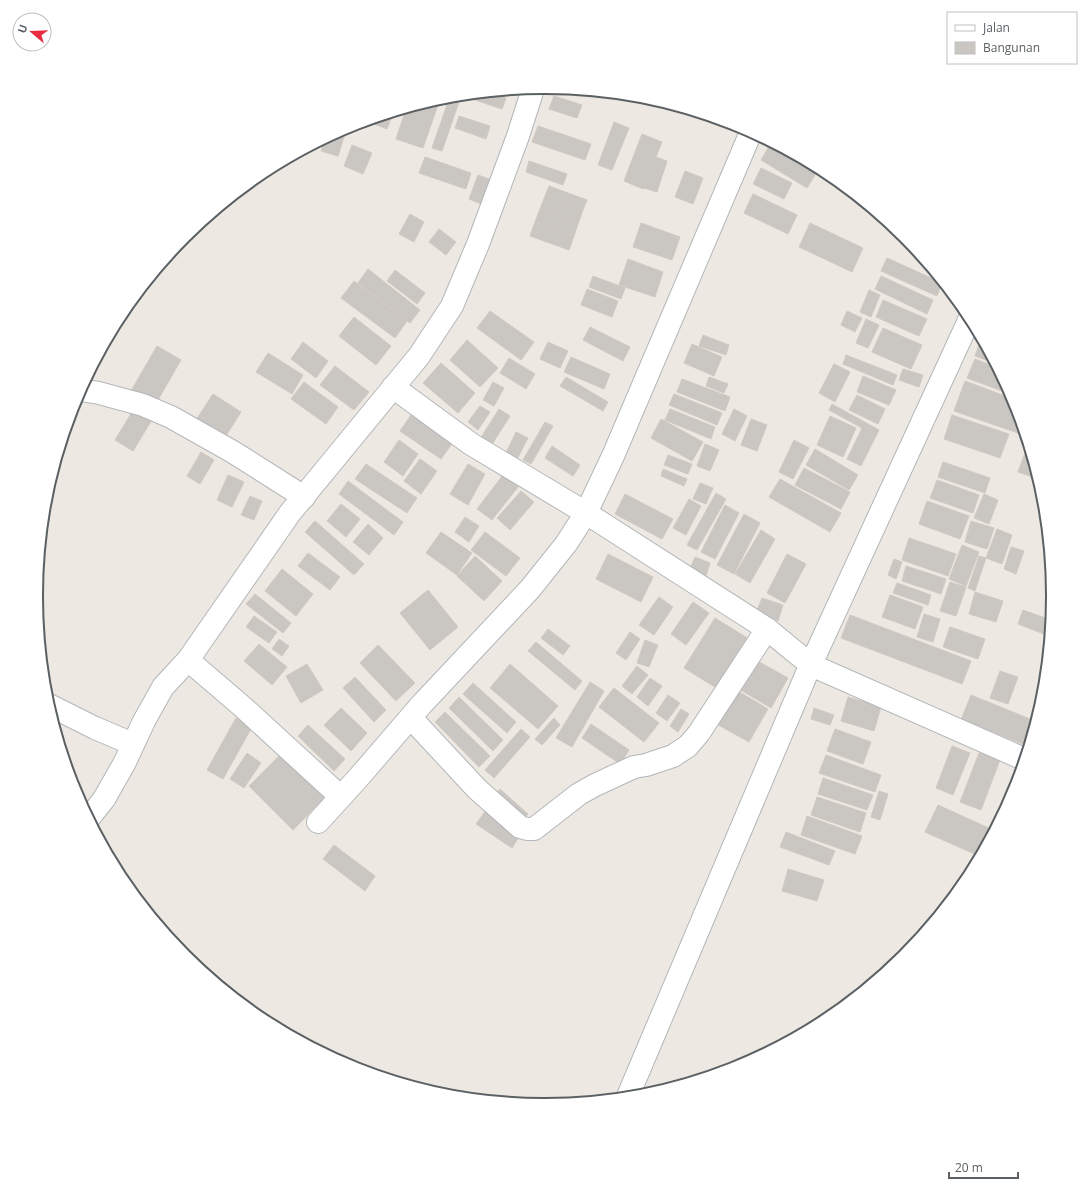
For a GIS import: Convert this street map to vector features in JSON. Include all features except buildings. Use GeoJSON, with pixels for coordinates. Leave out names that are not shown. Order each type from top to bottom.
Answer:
{"type":"FeatureCollection","features":[{"type":"Feature","properties":{"kind":"street"},"geometry":{"type":"LineString","coordinates":[[93,813],[104,799],[125,762],[144,721],[163,687],[188,660],[290,513],[419,356],[452,306],[478,244],[518,136],[531,95]]}},
{"type":"Feature","properties":{"kind":"street"},"geometry":{"type":"LineString","coordinates":[[318,822],[411,718],[530,589],[566,544],[586,513],[613,456],[748,138]]}},
{"type":"Feature","properties":{"kind":"street"},"geometry":{"type":"LineString","coordinates":[[631,1090],[811,665],[967,326]]}},
{"type":"Feature","properties":{"kind":"street"},"geometry":{"type":"LineString","coordinates":[[393,387],[471,444],[586,513],[767,629],[811,665],[1019,757]]}},
{"type":"Feature","properties":{"kind":"street"},"geometry":{"type":"LineString","coordinates":[[87,391],[99,392],[143,405],[171,418],[233,452],[304,496]]}},
{"type":"Feature","properties":{"kind":"street"},"geometry":{"type":"LineString","coordinates":[[411,718],[477,789],[520,827],[534,829],[579,794],[595,785],[634,767],[646,765],[673,756],[688,746],[699,733],[767,629]]}},
{"type":"Feature","properties":{"kind":"street"},"geometry":{"type":"LineString","coordinates":[[188,660],[244,708],[341,797]]}},
{"type":"Feature","properties":{"kind":"street"},"geometry":{"type":"LineString","coordinates":[[56,709],[95,728],[133,744]]}}]}
